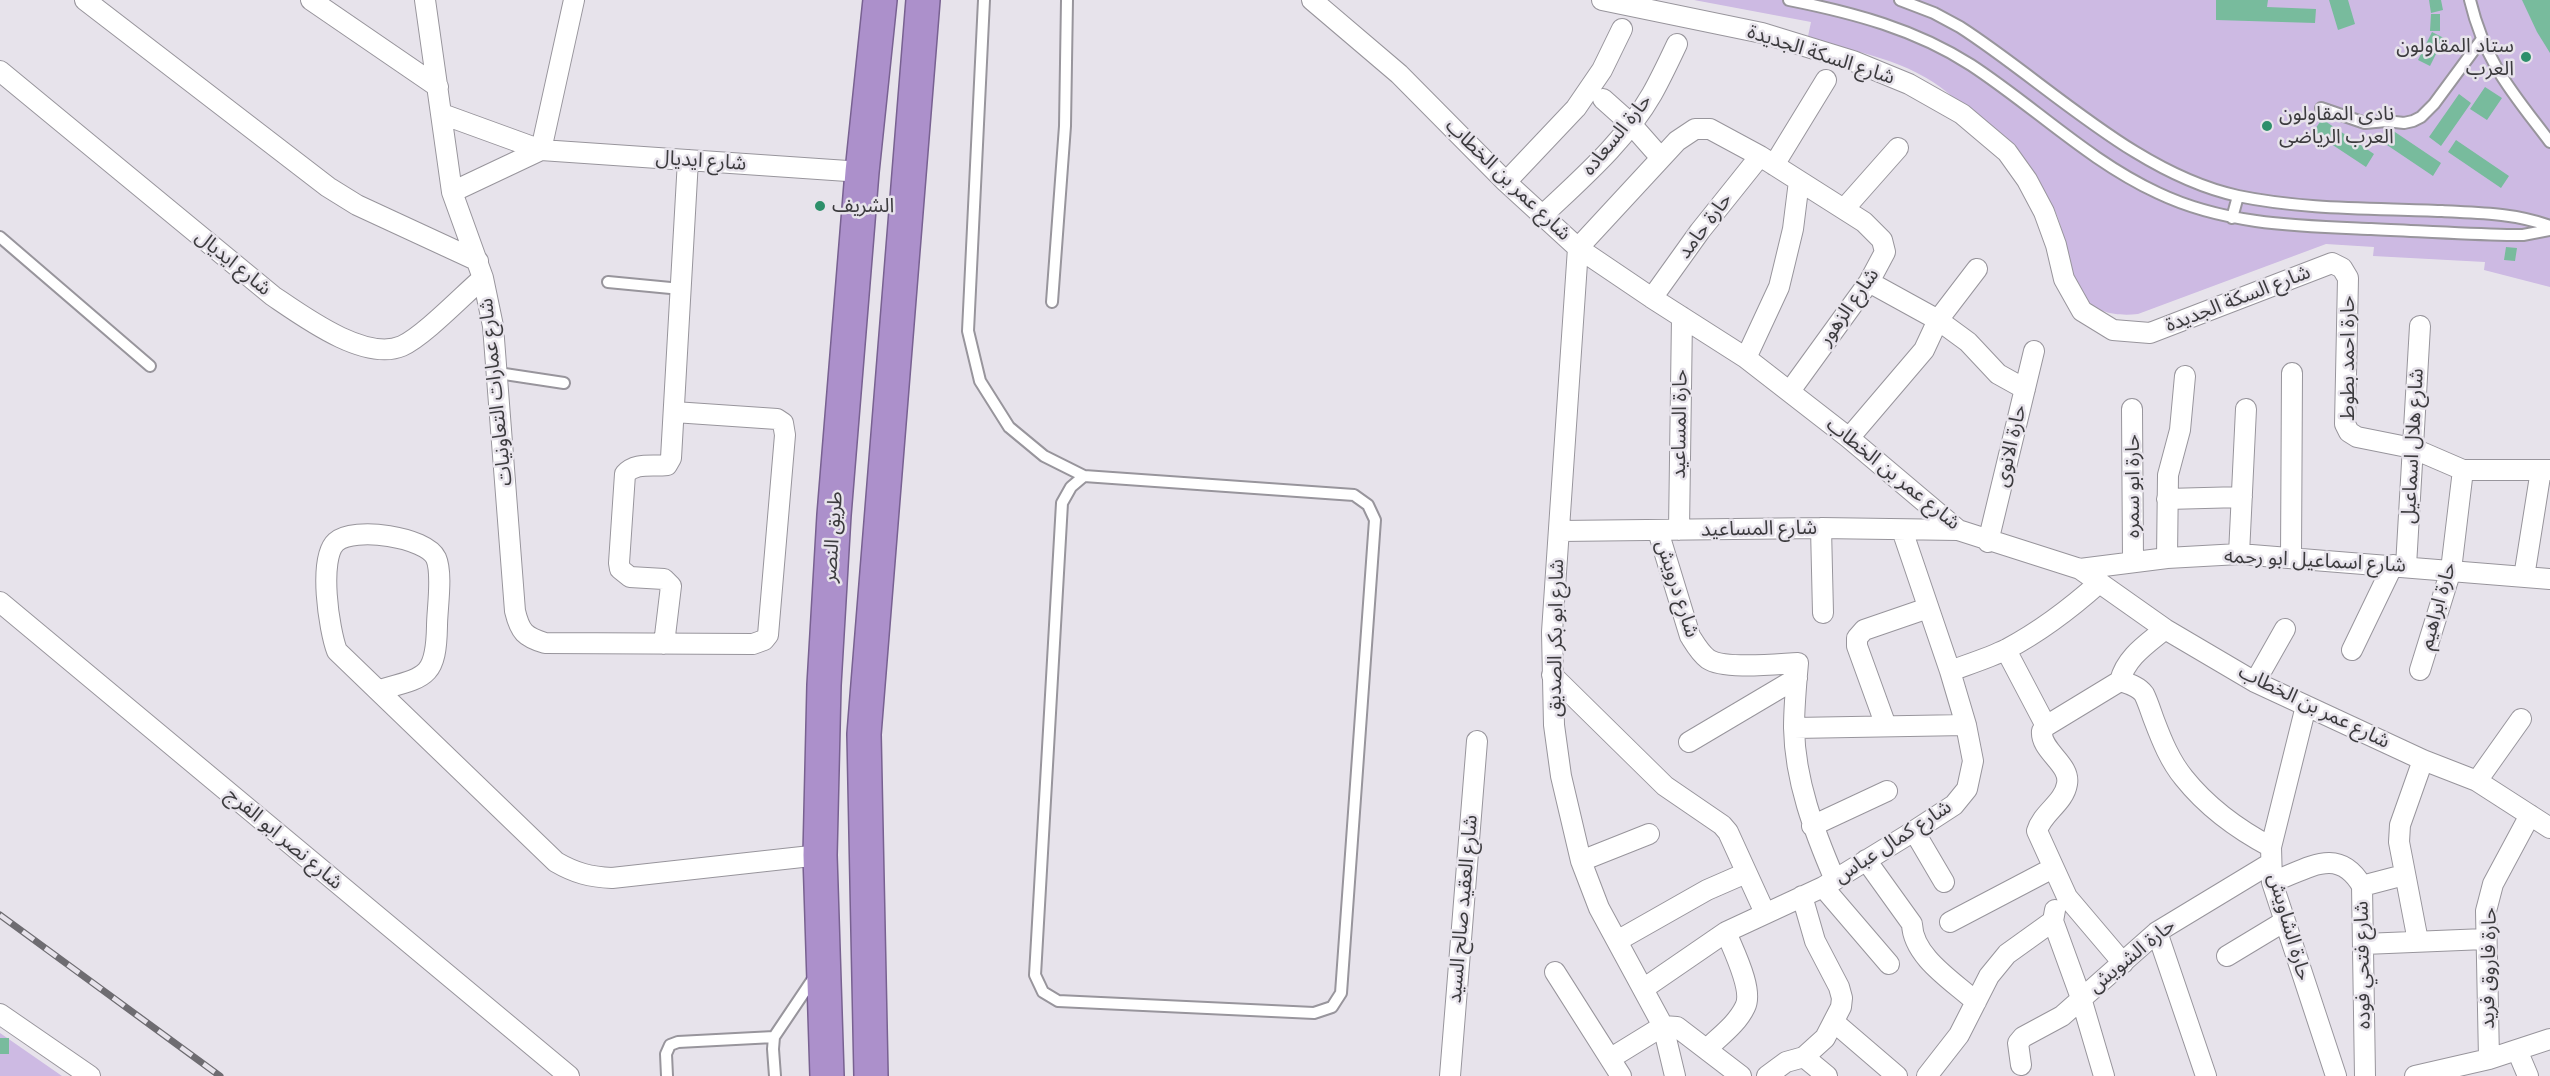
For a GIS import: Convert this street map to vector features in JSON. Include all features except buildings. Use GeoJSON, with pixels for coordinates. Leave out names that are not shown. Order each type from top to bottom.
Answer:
{"type":"FeatureCollection","features":[{"type":"Feature","properties":{"kind":"highway","name":"طريق النصر"},"geometry":{"type":"LineString","coordinates":[[827,1076],[820,855],[824,674],[834,515],[862,172],[880,0]]}},
{"type":"Feature","properties":{"kind":"highway"},"geometry":{"type":"LineString","coordinates":[[871,1076],[864,734],[923,0]]}},
{"type":"Feature","properties":{"kind":"street"},"geometry":{"type":"LineString","coordinates":[[85,0],[328,187],[357,205],[389,218],[481,269]]}},
{"type":"Feature","properties":{"kind":"street"},"geometry":{"type":"LineString","coordinates":[[311,0],[336,7],[438,87]]}},
{"type":"Feature","properties":{"kind":"street","name":"شارع عمارات التعاونيات"},"geometry":{"type":"LineString","coordinates":[[425,0],[452,192],[481,269],[493,326],[515,611],[519,627],[530,639],[545,643],[664,644]]}},
{"type":"Feature","properties":{"kind":"street"},"geometry":{"type":"LineString","coordinates":[[541,150],[574,0]]}},
{"type":"Feature","properties":{"kind":"street","name":"شارع عمر بن الخطاب"},"geometry":{"type":"LineString","coordinates":[[1312,0],[1400,74],[1506,182],[1578,248],[1746,358],[1849,438],[1958,530],[1988,542],[2080,569],[2165,629],[2255,682],[2476,781],[2550,828]]}},
{"type":"Feature","properties":{"kind":"street","name":"شارع السكة الجديدة"},"geometry":{"type":"LineString","coordinates":[[1602,0],[1762,33],[1853,61],[1908,84],[1962,114],[2007,152],[2027,180],[2044,212],[2056,245],[2064,279],[2082,311],[2114,330],[2150,333],[2332,263]]}},
{"type":"Feature","properties":{"kind":"street"},"geometry":{"type":"LineString","coordinates":[[1506,182],[1576,108],[1602,70],[1623,29]]}},
{"type":"Feature","properties":{"kind":"street","name":"حارة السعاده"},"geometry":{"type":"LineString","coordinates":[[1544,215],[1588,173],[1630,124],[1652,95],[1677,44]]}},
{"type":"Feature","properties":{"kind":"street","name":"شارع ايديال"},"geometry":{"type":"LineString","coordinates":[[0,71],[273,297],[323,328],[366,348],[384,350],[402,346],[417,336],[481,269]]}},
{"type":"Feature","properties":{"kind":"street","name":"حارة حامد"},"geometry":{"type":"LineString","coordinates":[[1652,298],[1700,231],[1767,160],[1826,80]]}},
{"type":"Feature","properties":{"kind":"street"},"geometry":{"type":"LineString","coordinates":[[1604,99],[1662,158]]}},
{"type":"Feature","properties":{"kind":"street","name":"شارع ايديال"},"geometry":{"type":"LineString","coordinates":[[442,114],[541,150],[862,172]]}},
{"type":"Feature","properties":{"kind":"street","name":"شارع الزهور"},"geometry":{"type":"LineString","coordinates":[[1578,248],[1677,141],[1695,129],[1710,129],[1767,160],[1864,222],[1882,240],[1885,252],[1869,282],[1790,391]]}},
{"type":"Feature","properties":{"kind":"street"},"geometry":{"type":"LineString","coordinates":[[1844,209],[1898,148]]}},
{"type":"Feature","properties":{"kind":"street","name":"شارع ايديال"},"geometry":{"type":"LineString","coordinates":[[452,192],[541,150]]}},
{"type":"Feature","properties":{"kind":"street"},"geometry":{"type":"LineString","coordinates":[[674,412],[777,419],[783,423],[785,435],[768,635],[759,643],[664,644],[671,586],[660,578],[630,577],[620,569],[625,474],[630,468],[663,466],[670,462],[688,160]]}},
{"type":"Feature","properties":{"kind":"street"},"geometry":{"type":"LineString","coordinates":[[1746,358],[1779,287],[1793,229],[1799,181]]}},
{"type":"Feature","properties":{"kind":"street","name":"شارع ابو بكر الصديق"},"geometry":{"type":"LineString","coordinates":[[1578,248],[1552,632],[1554,725],[1561,776],[1581,861],[1599,908],[1663,1026],[1675,1076]]}},
{"type":"Feature","properties":{"kind":"street","name":"حارة احمد بطوط"},"geometry":{"type":"LineString","coordinates":[[2332,263],[2342,268],[2348,278],[2345,424],[2349,432],[2357,437],[2412,448],[2463,470],[2545,470]]}},
{"type":"Feature","properties":{"kind":"street"},"geometry":{"type":"LineString","coordinates":[[1849,438],[1924,350],[1938,320],[1977,269]]}},
{"type":"Feature","properties":{"kind":"street"},"geometry":{"type":"LineString","coordinates":[[1869,282],[1938,320],[1968,342],[1998,374],[2025,388]]}},
{"type":"Feature","properties":{"kind":"street","name":"حارة المساعيد"},"geometry":{"type":"LineString","coordinates":[[1679,530],[1682,317]]}},
{"type":"Feature","properties":{"kind":"street","name":"شارع هلال اسماعيل"},"geometry":{"type":"LineString","coordinates":[[2400,566],[2412,448],[2420,326]]}},
{"type":"Feature","properties":{"kind":"street","name":"حارة الانوى"},"geometry":{"type":"LineString","coordinates":[[1988,542],[2034,351]]}},
{"type":"Feature","properties":{"kind":"street"},"geometry":{"type":"LineString","coordinates":[[2291,558],[2292,373]]}},
{"type":"Feature","properties":{"kind":"street"},"geometry":{"type":"LineString","coordinates":[[2167,558],[2168,475],[2180,430],[2185,376]]}},
{"type":"Feature","properties":{"kind":"street","name":"حارة ابو سمره"},"geometry":{"type":"LineString","coordinates":[[2132,409],[2133,562]]}},
{"type":"Feature","properties":{"kind":"street"},"geometry":{"type":"LineString","coordinates":[[2239,554],[2246,410]]}},
{"type":"Feature","properties":{"kind":"street","name":"حارة ابراهيم"},"geometry":{"type":"LineString","coordinates":[[2420,670],[2451,570],[2463,470]]}},
{"type":"Feature","properties":{"kind":"street"},"geometry":{"type":"LineString","coordinates":[[2524,576],[2545,470]]}},
{"type":"Feature","properties":{"kind":"street"},"geometry":{"type":"LineString","coordinates":[[2167,499],[2242,497]]}},
{"type":"Feature","properties":{"kind":"street"},"geometry":{"type":"LineString","coordinates":[[1821,528],[1823,613]]}},
{"type":"Feature","properties":{"kind":"street","name":"شارع المساعيد"},"geometry":{"type":"LineString","coordinates":[[1560,531],[1821,528],[1958,530]]}},
{"type":"Feature","properties":{"kind":"street","name":"شارع كمال عباس"},"geometry":{"type":"LineString","coordinates":[[1643,989],[1726,932],[1829,883],[1914,831],[1954,805],[1967,789],[1973,761],[1966,726],[1950,671],[1902,530]]}},
{"type":"Feature","properties":{"kind":"street","name":"شارع درويش"},"geometry":{"type":"LineString","coordinates":[[1658,531],[1690,636],[1704,655],[1709,660],[1731,664],[1797,671]]}},
{"type":"Feature","properties":{"kind":"street"},"geometry":{"type":"LineString","coordinates":[[379,690],[413,681],[431,666],[436,656],[438,567],[429,549],[421,544],[364,532],[348,534],[335,542],[327,556],[326,571],[332,638],[337,651],[556,862],[573,872],[592,877],[612,878],[820,855]]}},
{"type":"Feature","properties":{"kind":"street","name":"شارع اسماعيل ابو رحمه"},"geometry":{"type":"LineString","coordinates":[[2080,569],[2167,558],[2239,554],[2550,579]]}},
{"type":"Feature","properties":{"kind":"street"},"geometry":{"type":"LineString","coordinates":[[2352,650],[2400,566]]}},
{"type":"Feature","properties":{"kind":"street"},"geometry":{"type":"LineString","coordinates":[[1950,671],[2006,650],[2039,631],[2071,608],[2099,583]]}},
{"type":"Feature","properties":{"kind":"street","name":"شارع نصر ابو الفرج"},"geometry":{"type":"LineString","coordinates":[[0,602],[569,1076]]}},
{"type":"Feature","properties":{"kind":"street"},"geometry":{"type":"LineString","coordinates":[[1886,726],[1857,646],[1857,638],[1864,630],[1928,608]]}},
{"type":"Feature","properties":{"kind":"street"},"geometry":{"type":"LineString","coordinates":[[2123,963],[2067,897],[2037,831],[2039,824],[2059,800],[2067,783],[2067,775],[2042,736],[2046,726],[2120,681],[2123,668],[2130,659],[2165,629]]}},
{"type":"Feature","properties":{"kind":"street"},"geometry":{"type":"LineString","coordinates":[[2255,682],[2285,629]]}},
{"type":"Feature","properties":{"kind":"street"},"geometry":{"type":"LineString","coordinates":[[2006,650],[2046,726]]}},
{"type":"Feature","properties":{"kind":"street"},"geometry":{"type":"LineString","coordinates":[[1797,671],[1794,728],[1797,762],[1812,826],[1829,883],[1889,964]]}},
{"type":"Feature","properties":{"kind":"street"},"geometry":{"type":"LineString","coordinates":[[1689,742],[1797,671]]}},
{"type":"Feature","properties":{"kind":"street"},"geometry":{"type":"LineString","coordinates":[[1552,675],[1665,786],[1722,825],[1728,832],[1765,913]]}},
{"type":"Feature","properties":{"kind":"street"},"geometry":{"type":"LineString","coordinates":[[2120,681],[2133,685],[2143,693],[2168,754],[2183,777],[2202,798],[2238,828],[2271,864]]}},
{"type":"Feature","properties":{"kind":"street","name":"حارة الشاويش"},"geometry":{"type":"LineString","coordinates":[[2306,706],[2271,864],[2285,921],[2336,1076]]}},
{"type":"Feature","properties":{"kind":"street"},"geometry":{"type":"LineString","coordinates":[[2476,781],[2521,719]]}},
{"type":"Feature","properties":{"kind":"street"},"geometry":{"type":"LineString","coordinates":[[1794,728],[1966,726]]}},
{"type":"Feature","properties":{"kind":"street","name":"شارع العقيد صالح السيد"},"geometry":{"type":"LineString","coordinates":[[1450,1076],[1477,741]]}},
{"type":"Feature","properties":{"kind":"street"},"geometry":{"type":"LineString","coordinates":[[2418,941],[2399,842],[2400,825],[2423,759]]}},
{"type":"Feature","properties":{"kind":"street"},"geometry":{"type":"LineString","coordinates":[[1812,826],[1887,791]]}},
{"type":"Feature","properties":{"kind":"street","name":"حارة فاروق فريد"},"geometry":{"type":"LineString","coordinates":[[2489,1059],[2486,911],[2493,884],[2530,815]]}},
{"type":"Feature","properties":{"kind":"street"},"geometry":{"type":"LineString","coordinates":[[1914,831],[1944,882]]}},
{"type":"Feature","properties":{"kind":"street"},"geometry":{"type":"LineString","coordinates":[[1581,861],[1649,834]]}},
{"type":"Feature","properties":{"kind":"street"},"geometry":{"type":"LineString","coordinates":[[1866,860],[1912,924],[1913,936],[1924,955],[1976,1002]]}},
{"type":"Feature","properties":{"kind":"street","name":"شارع فتحي فوده"},"geometry":{"type":"LineString","coordinates":[[2271,864],[2330,861],[2349,869],[2362,886],[2365,1076]]}},
{"type":"Feature","properties":{"kind":"street","name":"حارة الشويش"},"geometry":{"type":"LineString","coordinates":[[2021,1065],[2018,1042],[2020,1039],[2062,1016],[2157,932],[2271,864]]}},
{"type":"Feature","properties":{"kind":"street"},"geometry":{"type":"LineString","coordinates":[[1950,922],[2053,868]]}},
{"type":"Feature","properties":{"kind":"street"},"geometry":{"type":"LineString","coordinates":[[1617,941],[1707,890],[1746,873]]}},
{"type":"Feature","properties":{"kind":"street"},"geometry":{"type":"LineString","coordinates":[[2362,886],[2404,875]]}},
{"type":"Feature","properties":{"kind":"street"},"geometry":{"type":"LineString","coordinates":[[1767,1076],[1786,1062],[1804,1057],[1825,1038],[1841,1008],[1842,998],[1839,987],[1815,941],[1803,896]]}},
{"type":"Feature","properties":{"kind":"street"},"geometry":{"type":"LineString","coordinates":[[2067,897],[2055,910],[2053,921],[2081,998],[2104,1076]]}},
{"type":"Feature","properties":{"kind":"street"},"geometry":{"type":"LineString","coordinates":[[1927,1076],[1959,1035],[1989,976],[2007,954],[2053,921]]}},
{"type":"Feature","properties":{"kind":"street"},"geometry":{"type":"LineString","coordinates":[[2227,956],[2285,921]]}},
{"type":"Feature","properties":{"kind":"street"},"geometry":{"type":"LineString","coordinates":[[1707,1048],[1736,1021],[1746,1005],[1747,986],[1726,932]]}},
{"type":"Feature","properties":{"kind":"street"},"geometry":{"type":"LineString","coordinates":[[2157,932],[2206,1076]]}},
{"type":"Feature","properties":{"kind":"street"},"geometry":{"type":"LineString","coordinates":[[2364,944],[2485,939]]}},
{"type":"Feature","properties":{"kind":"street"},"geometry":{"type":"LineString","coordinates":[[1555,972],[1621,1076]]}},
{"type":"Feature","properties":{"kind":"street"},"geometry":{"type":"LineString","coordinates":[[0,1014],[90,1076]]}},
{"type":"Feature","properties":{"kind":"street"},"geometry":{"type":"LineString","coordinates":[[1834,1022],[1896,1076]]}},
{"type":"Feature","properties":{"kind":"street"},"geometry":{"type":"LineString","coordinates":[[1611,1058],[1663,1026],[1677,1028],[1707,1048],[1741,1076]]}},
{"type":"Feature","properties":{"kind":"street"},"geometry":{"type":"LineString","coordinates":[[2415,1076],[2489,1059],[2550,1039]]}},
{"type":"Feature","properties":{"kind":"street"},"geometry":{"type":"LineString","coordinates":[[2517,1050],[2528,1076]]}},
{"type":"Feature","properties":{"kind":"street"},"geometry":{"type":"LineString","coordinates":[[1804,1057],[1827,1076]]}},
{"type":"Feature","properties":{"kind":"lane"},"geometry":{"type":"LineString","coordinates":[[984,0],[968,331],[980,381],[1009,427],[1044,456],[1084,476],[1353,495],[1368,504],[1375,520],[1341,993],[1332,1007],[1314,1013],[1058,1001],[1043,992],[1035,975],[1062,502],[1071,486],[1084,476]]}},
{"type":"Feature","properties":{"kind":"lane"},"geometry":{"type":"LineString","coordinates":[[1052,302],[1065,126],[1067,0]]}},
{"type":"Feature","properties":{"kind":"lane"},"geometry":{"type":"LineString","coordinates":[[1789,0],[1868,17],[1921,38],[1972,66],[2079,146],[2127,177],[2178,202],[2232,218],[2307,226],[2523,235],[2550,228]]}},
{"type":"Feature","properties":{"kind":"lane"},"geometry":{"type":"LineString","coordinates":[[1900,0],[1934,13],[1960,27],[2107,133],[2193,182],[2238,196],[2313,205],[2510,215],[2550,228]]}},
{"type":"Feature","properties":{"kind":"lane"},"geometry":{"type":"LineString","coordinates":[[2470,0],[2482,39],[2502,80],[2550,142]]}},
{"type":"Feature","properties":{"kind":"lane"},"geometry":{"type":"LineString","coordinates":[[2321,108],[2366,123],[2413,121],[2421,117],[2434,104],[2482,39]]}},
{"type":"Feature","properties":{"kind":"lane"},"geometry":{"type":"LineString","coordinates":[[2232,218],[2238,196]]}},
{"type":"Feature","properties":{"kind":"lane"},"geometry":{"type":"LineString","coordinates":[[2471,234],[2474,213]]}},
{"type":"Feature","properties":{"kind":"lane"},"geometry":{"type":"LineString","coordinates":[[0,237],[150,366]]}},
{"type":"Feature","properties":{"kind":"lane"},"geometry":{"type":"LineString","coordinates":[[608,282],[681,289]]}},
{"type":"Feature","properties":{"kind":"lane"},"geometry":{"type":"LineString","coordinates":[[498,373],[564,383]]}},
{"type":"Feature","properties":{"kind":"lane"},"geometry":{"type":"LineString","coordinates":[[775,1076],[774,1037],[824,963]]}},
{"type":"Feature","properties":{"kind":"lane"},"geometry":{"type":"LineString","coordinates":[[667,1076],[666,1054],[670,1046],[678,1042],[774,1037]]}},
{"type":"Feature","properties":{"kind":"shaded area","name":"نادى المقاولون العرب الرياضى"},"geometry":{"type":"Polygon","coordinates":[[[1694,0],[2550,0],[2550,287],[2484,270],[2485,262],[2373,256],[2374,247],[2326,244],[2138,314],[2108,313],[2089,303],[2078,287],[2073,277],[2059,222],[2044,191],[2030,173],[1948,93],[1933,82],[1900,65],[1843,48],[1807,41],[1811,22],[1694,0]]]}},
{"type":"Feature","properties":{"kind":"shaded area"},"geometry":{"type":"Polygon","coordinates":[[[0,1033],[62,1076],[0,1076],[0,1033]]]}},
{"type":"Feature","properties":{"kind":"railway"},"geometry":{"type":"LineString","coordinates":[[0,915],[220,1076]]}},
{"type":"Feature","properties":{"kind":"place","name":"ستاد المقاولون العرب"},"geometry":{"type":"Point","coordinates":[2526,57]}},
{"type":"Feature","properties":{"kind":"place","name":"نادى المقاولون العرب الرياضى"},"geometry":{"type":"Point","coordinates":[2267,126]}},
{"type":"Feature","properties":{"kind":"place","name":"الشريف"},"geometry":{"type":"Point","coordinates":[820,206]}}]}
